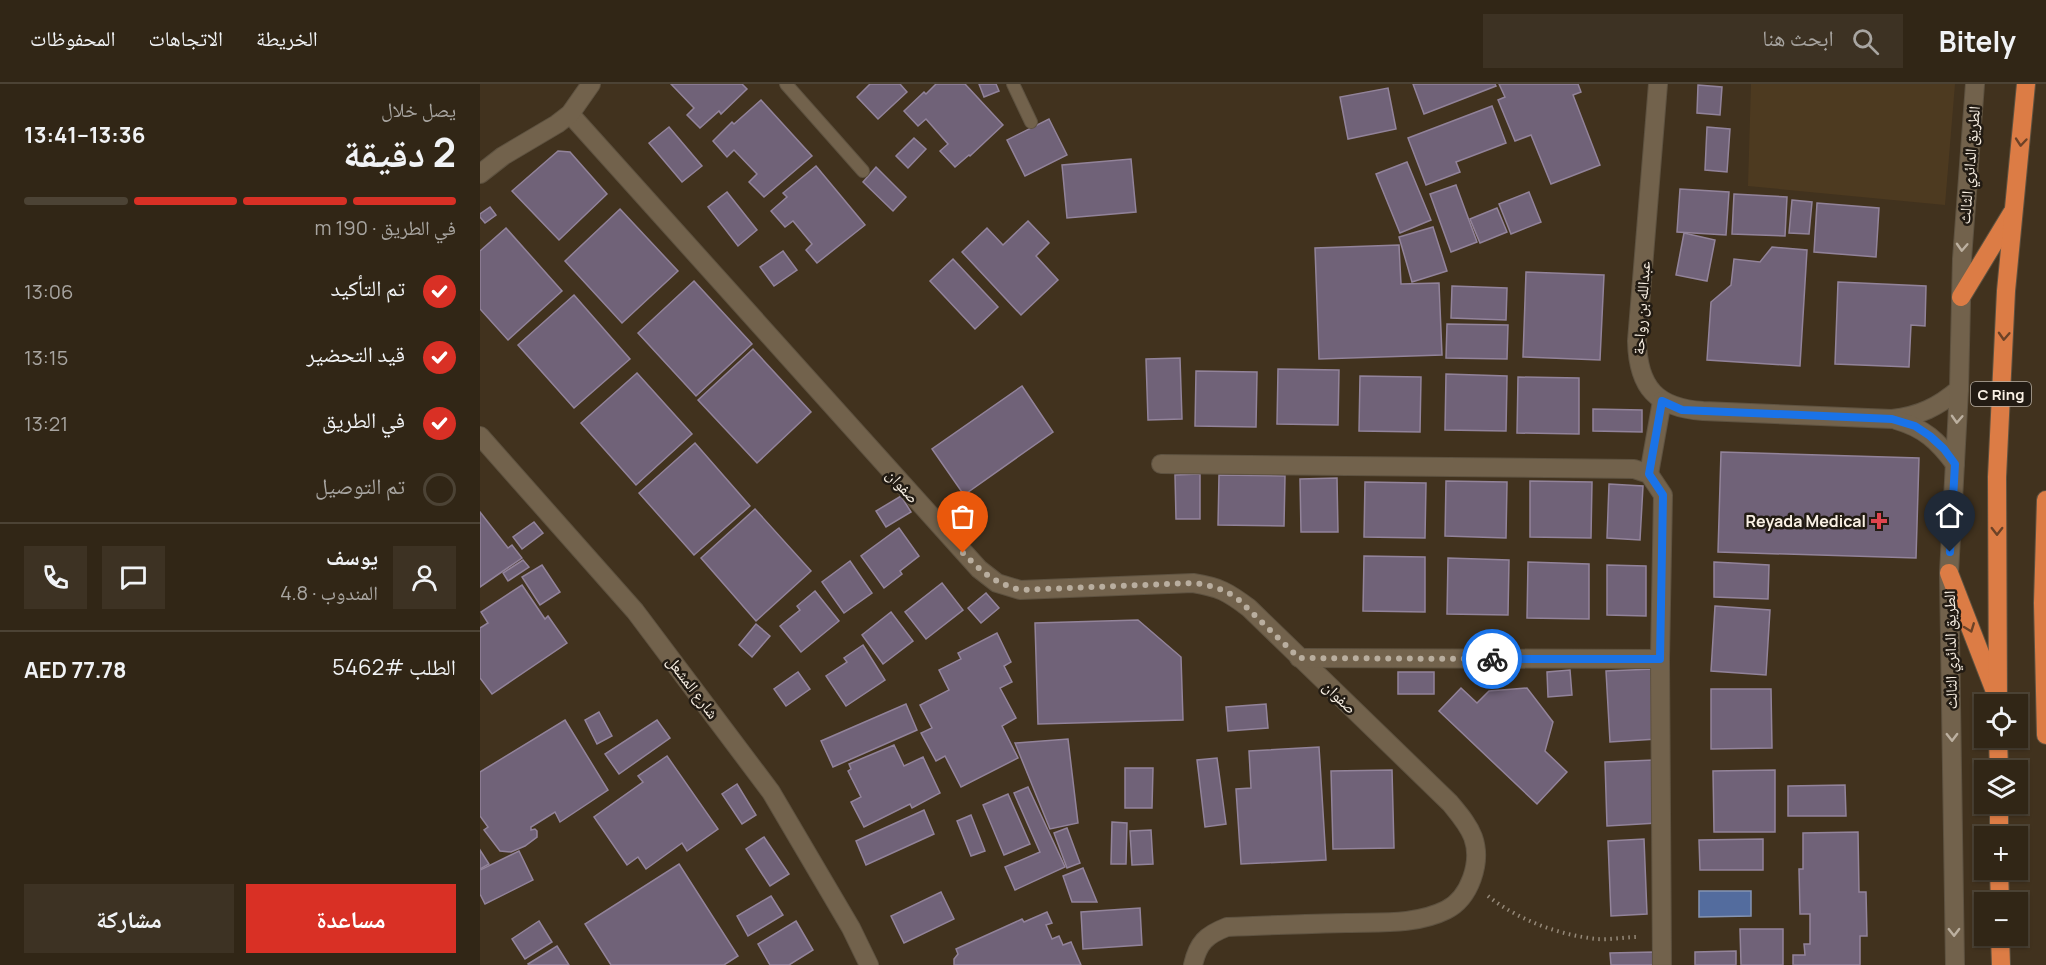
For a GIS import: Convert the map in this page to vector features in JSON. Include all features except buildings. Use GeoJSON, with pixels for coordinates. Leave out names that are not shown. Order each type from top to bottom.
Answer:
{"type":"FeatureCollection","features":[{"type":"Feature","properties":{"kind":"highway","name":"C Ring"},"geometry":{"type":"LineString","coordinates":[[1998,694],[1997,477],[2006,291],[2026,84]]}},
{"type":"Feature","properties":{"kind":"highway"},"geometry":{"type":"LineString","coordinates":[[1961,297],[2015,209]]}},
{"type":"Feature","properties":{"kind":"highway"},"geometry":{"type":"LineString","coordinates":[[2046,500],[2043,603],[2046,735]]}},
{"type":"Feature","properties":{"kind":"highway"},"geometry":{"type":"LineString","coordinates":[[1949,573],[1995,694]]}},
{"type":"Feature","properties":{"kind":"highway"},"geometry":{"type":"LineString","coordinates":[[2000,946],[2001,965]]}},
{"type":"Feature","properties":{"kind":"street"},"geometry":{"type":"LineString","coordinates":[[480,174],[503,156],[570,114],[591,84]]}},
{"type":"Feature","properties":{"kind":"street","name":"عبدالله بن رواحة"},"geometry":{"type":"LineString","coordinates":[[1658,84],[1637,341],[1638,364],[1647,385],[1662,401]]}},
{"type":"Feature","properties":{"kind":"street","name":"الطريق الدائري الثالث"},"geometry":{"type":"LineString","coordinates":[[1955,965],[1949,573],[1959,389],[1964,227],[1976,84]]}},
{"type":"Feature","properties":{"kind":"street","name":"صفوان"},"geometry":{"type":"LineString","coordinates":[[570,114],[979,569],[998,583],[1020,590],[1193,583],[1228,592],[1249,608],[1450,803],[1464,820],[1474,839],[1476,862],[1471,882]]}},
{"type":"Feature","properties":{"kind":"street"},"geometry":{"type":"LineString","coordinates":[[1649,474],[1662,401],[1682,410],[1892,419],[1910,417],[1928,411],[1945,402],[1959,389]]}},
{"type":"Feature","properties":{"kind":"street"},"geometry":{"type":"LineString","coordinates":[[1892,419],[1915,426],[1930,436],[1955,464]]}},
{"type":"Feature","properties":{"kind":"street","name":"شارع المشعل"},"geometry":{"type":"LineString","coordinates":[[480,436],[635,611],[751,763],[771,792],[846,918],[869,965]]}},
{"type":"Feature","properties":{"kind":"street"},"geometry":{"type":"LineString","coordinates":[[1161,464],[1585,467],[1634,469],[1649,474],[1663,495],[1660,659],[1662,965]]}},
{"type":"Feature","properties":{"kind":"street"},"geometry":{"type":"LineString","coordinates":[[1299,658],[1660,659]]}},
{"type":"Feature","properties":{"kind":"street"},"geometry":{"type":"LineString","coordinates":[[1193,965],[1197,949],[1211,933],[1227,927],[1411,921],[1448,909],[1471,882]]}},
{"type":"Feature","properties":{"kind":"lane"},"geometry":{"type":"LineString","coordinates":[[786,84],[863,171]]}},
{"type":"Feature","properties":{"kind":"lane"},"geometry":{"type":"LineString","coordinates":[[1013,84],[1031,122]]}},
{"type":"Feature","properties":{"kind":"path"},"geometry":{"type":"LineString","coordinates":[[1471,882],[1493,900],[1517,915],[1570,934],[1598,939],[1662,936]]}},
{"type":"Feature","properties":{"kind":"shaded area"},"geometry":{"type":"Polygon","coordinates":[[[1751,84],[1955,84],[1945,205],[1748,186],[1751,84]]]}},
{"type":"Feature","properties":{"kind":"water"},"geometry":{"type":"Polygon","coordinates":[[[1699,891],[1751,891],[1751,916],[1699,917],[1699,891]]]}},
{"type":"Feature","properties":{"kind":"way so far"},"geometry":{"type":"LineString","coordinates":[[963,553],[998,583],[1020,590],[1193,583],[1208,585],[1228,592],[1249,608],[1299,658],[1492,659]]}},
{"type":"Feature","properties":{"kind":"place","name":"Reyada Medical"},"geometry":{"type":"Point","coordinates":[1879,521]}},
{"type":"Feature","properties":{"kind":"route"},"geometry":{"type":"LineString","coordinates":[[1492,659],[1660,659],[1663,495],[1649,474],[1662,401],[1682,410],[1892,419],[1915,426],[1944,449],[1955,464],[1950,552]]}}]}
